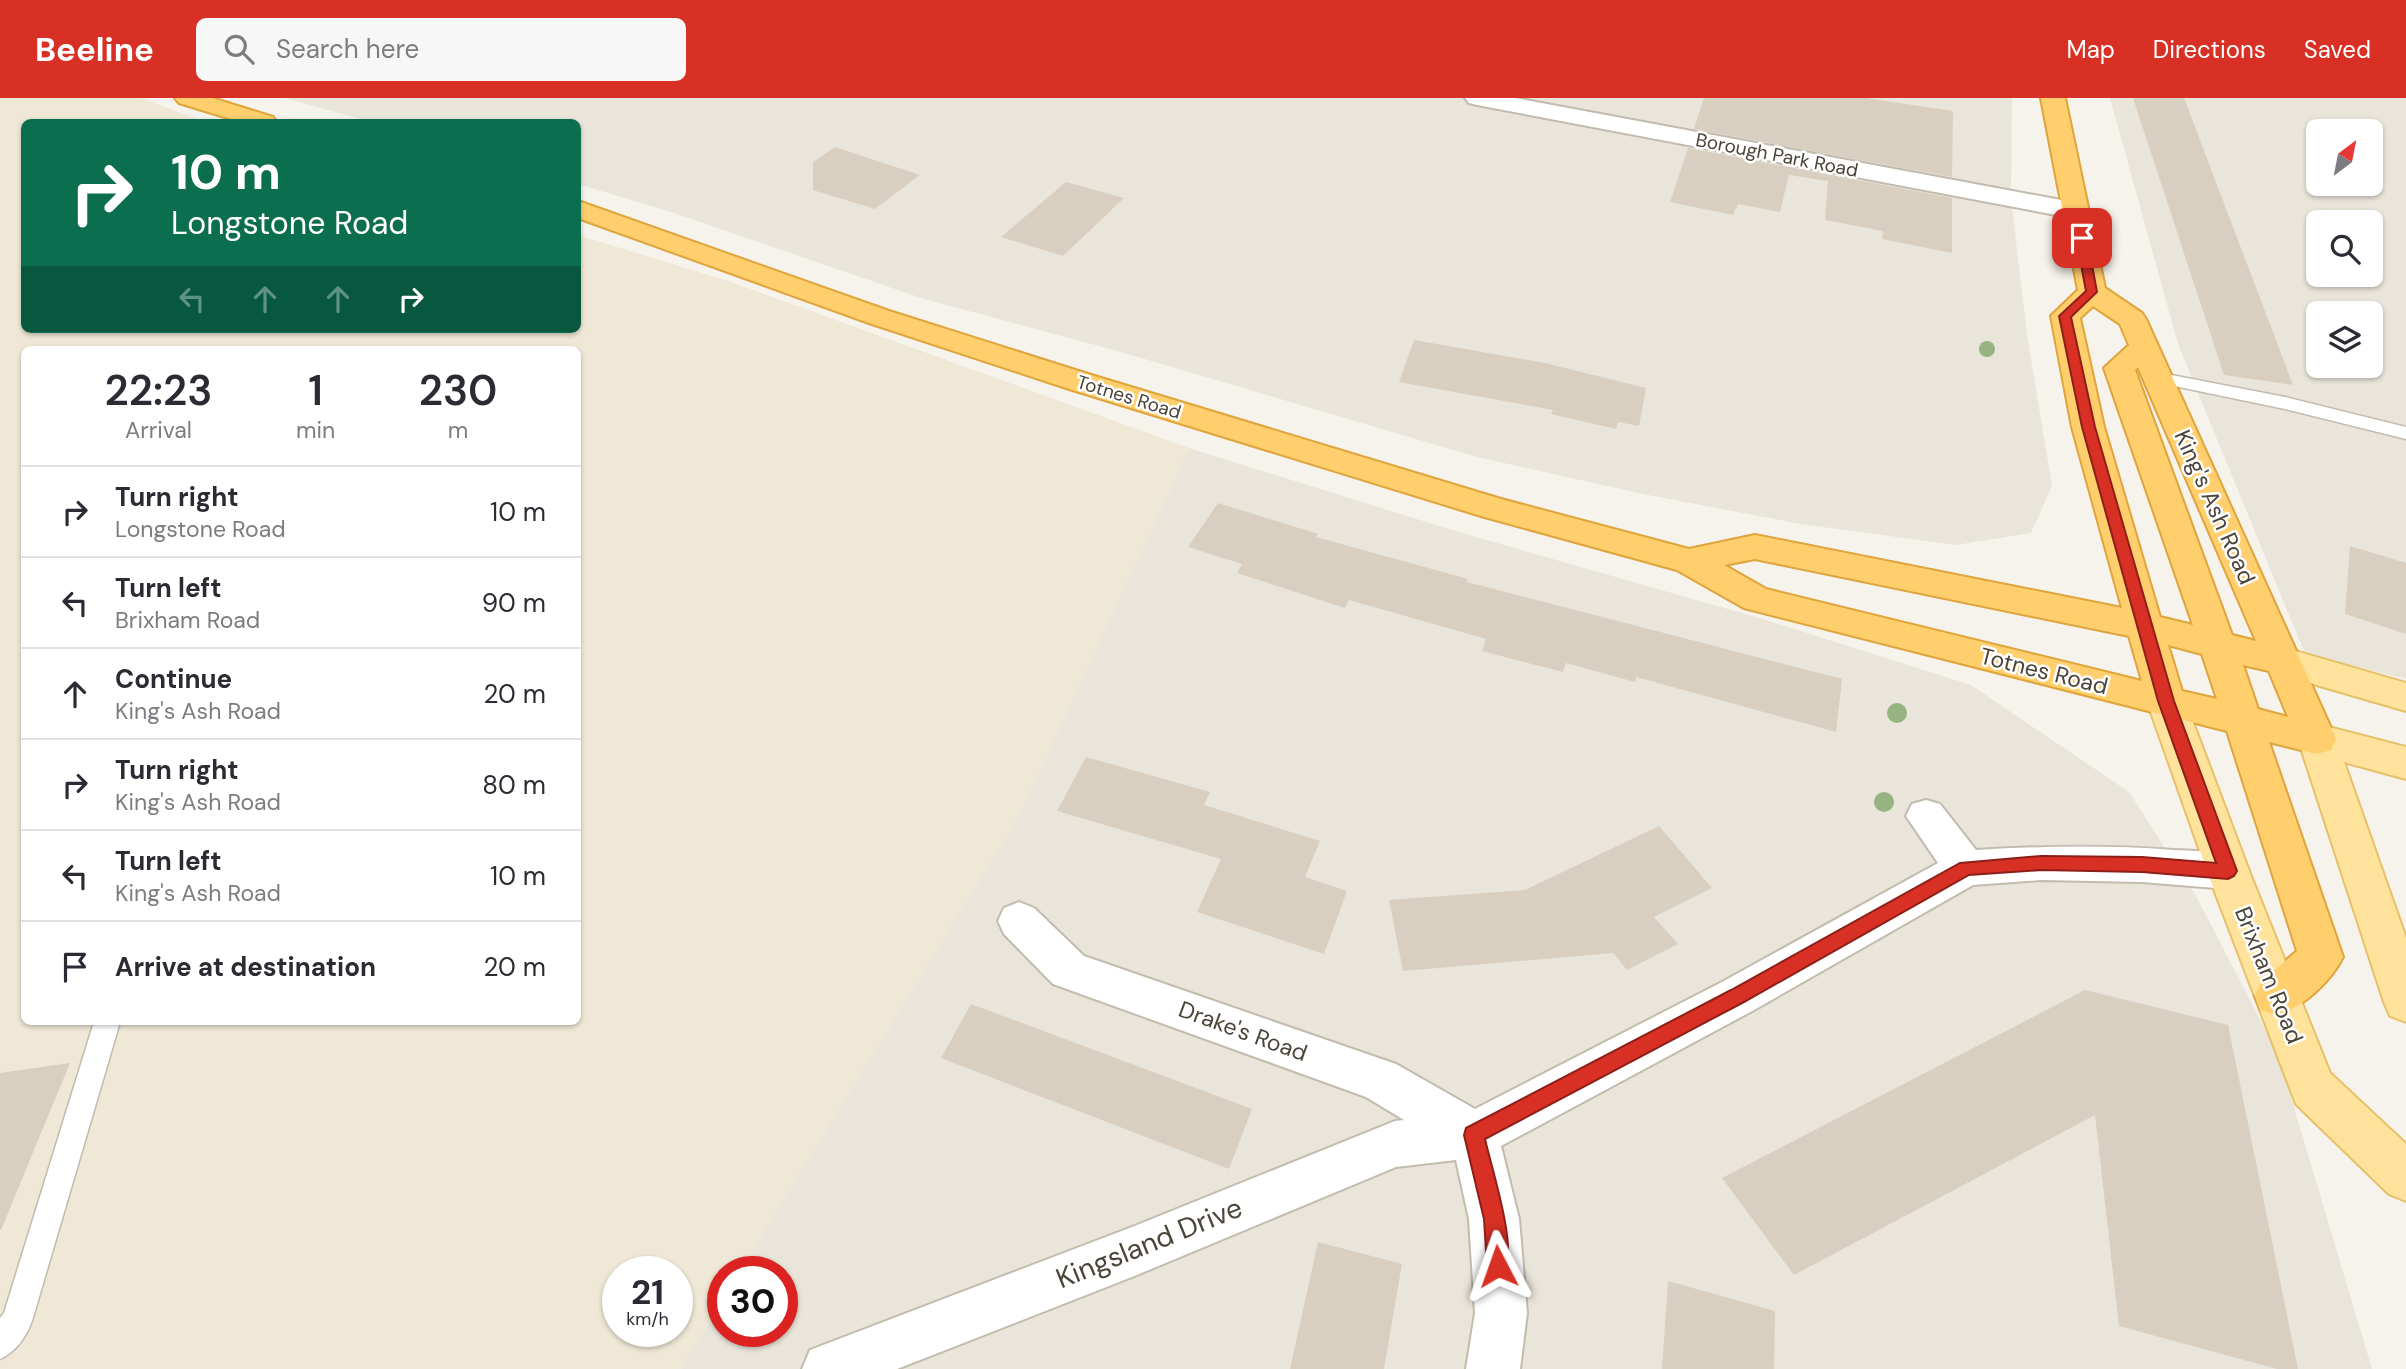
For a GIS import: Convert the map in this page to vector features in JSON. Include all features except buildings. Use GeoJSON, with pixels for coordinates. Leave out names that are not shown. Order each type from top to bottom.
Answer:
{"type":"FeatureCollection","features":[{"type":"Feature","properties":{"kind":"highway"},"geometry":{"type":"LineString","coordinates":[[187,98],[254,119]]}},
{"type":"Feature","properties":{"kind":"highway"},"geometry":{"type":"LineString","coordinates":[[2053,98],[2092,292],[2065,316],[2088,427],[2166,701]]}},
{"type":"Feature","properties":{"kind":"highway","name":"Totnes Road"},"geometry":{"type":"LineString","coordinates":[[581,210],[879,317],[1064,376],[1468,501],[1689,561],[1756,599],[2317,739]]}},
{"type":"Feature","properties":{"kind":"highway","name":"King's Ash Road"},"geometry":{"type":"LineString","coordinates":[[2092,292],[2132,319],[2317,739]]}},
{"type":"Feature","properties":{"kind":"highway"},"geometry":{"type":"LineString","coordinates":[[2150,362],[2119,368],[2217,643],[2321,957],[2277,996]]}},
{"type":"Feature","properties":{"kind":"highway","name":"Totnes Road"},"geometry":{"type":"LineString","coordinates":[[1689,561],[1755,547],[2145,626],[2285,662]]}},
{"type":"Feature","properties":{"kind":"main road","name":"Totnes Road"},"geometry":{"type":"LineString","coordinates":[[2285,662],[2406,697]]}},
{"type":"Feature","properties":{"kind":"main road","name":"Brixham Road"},"geometry":{"type":"LineString","coordinates":[[2166,701],[2228,871],[2314,1088],[2406,1177]]}},
{"type":"Feature","properties":{"kind":"main road","name":"Totnes Road"},"geometry":{"type":"LineString","coordinates":[[2317,739],[2406,763]]}},
{"type":"Feature","properties":{"kind":"main road"},"geometry":{"type":"LineString","coordinates":[[2317,739],[2406,1002]]}},
{"type":"Feature","properties":{"kind":"street","name":"Borough Park Road"},"geometry":{"type":"LineString","coordinates":[[1477,98],[2077,211]]}},
{"type":"Feature","properties":{"kind":"street"},"geometry":{"type":"LineString","coordinates":[[1926,816],[1966,868]]}},
{"type":"Feature","properties":{"kind":"street"},"geometry":{"type":"LineString","coordinates":[[1493,1369],[1501,1313],[1494,1219],[1474,1135],[1738,996],[1966,868],[2041,863],[2142,865],[2228,871]]}},
{"type":"Feature","properties":{"kind":"street","name":"Drake's Road"},"geometry":{"type":"LineString","coordinates":[[1019,921],[1069,970],[1380,1080],[1474,1135]]}},
{"type":"Feature","properties":{"kind":"street","name":"Kingsland Drive"},"geometry":{"type":"LineString","coordinates":[[829,1369],[1132,1252],[1395,1144],[1474,1135]]}},
{"type":"Feature","properties":{"kind":"lane"},"geometry":{"type":"LineString","coordinates":[[2150,362],[2285,403],[2406,433]]}},
{"type":"Feature","properties":{"kind":"lane"},"geometry":{"type":"LineString","coordinates":[[0,1343],[17,1321],[106,1025]]}},
{"type":"Feature","properties":{"kind":"shaded area"},"geometry":{"type":"Polygon","coordinates":[[[0,98],[141,98],[197,119],[21,119],[21,333],[581,333],[581,236],[728,281],[1189,448],[1018,817],[749,1256],[707,1256],[707,1325],[680,1369],[0,1369],[0,98]]]}},
{"type":"Feature","properties":{"kind":"shaded area"},"geometry":{"type":"Polygon","coordinates":[[[285,98],[2012,98],[2011,198],[2027,335],[2052,486],[2031,533],[1956,545],[1801,524],[1643,494],[1477,457],[1114,350],[924,299],[674,213],[581,185],[581,119],[360,119],[285,98]]]}},
{"type":"Feature","properties":{"kind":"shaded area"},"geometry":{"type":"Polygon","coordinates":[[[2110,98],[2406,98],[2406,679],[2305,654],[2178,344],[2110,98]]]}},
{"type":"Feature","properties":{"kind":"shaded area"},"geometry":{"type":"Polygon","coordinates":[[[1189,448],[1452,530],[1766,620],[1971,685],[2129,792],[2196,896],[2278,1054],[2372,1369],[680,1369],[707,1325],[707,1347],[798,1347],[798,1256],[749,1256],[1018,817],[1189,448]]]}},
{"type":"Feature","properties":{"kind":"route"},"geometry":{"type":"LineString","coordinates":[[1498,1266],[1494,1219],[1474,1135],[1738,996],[1966,868],[2041,863],[2142,865],[2228,871],[2166,701],[2088,427],[2065,316],[2092,292],[2082,238]]}}]}
